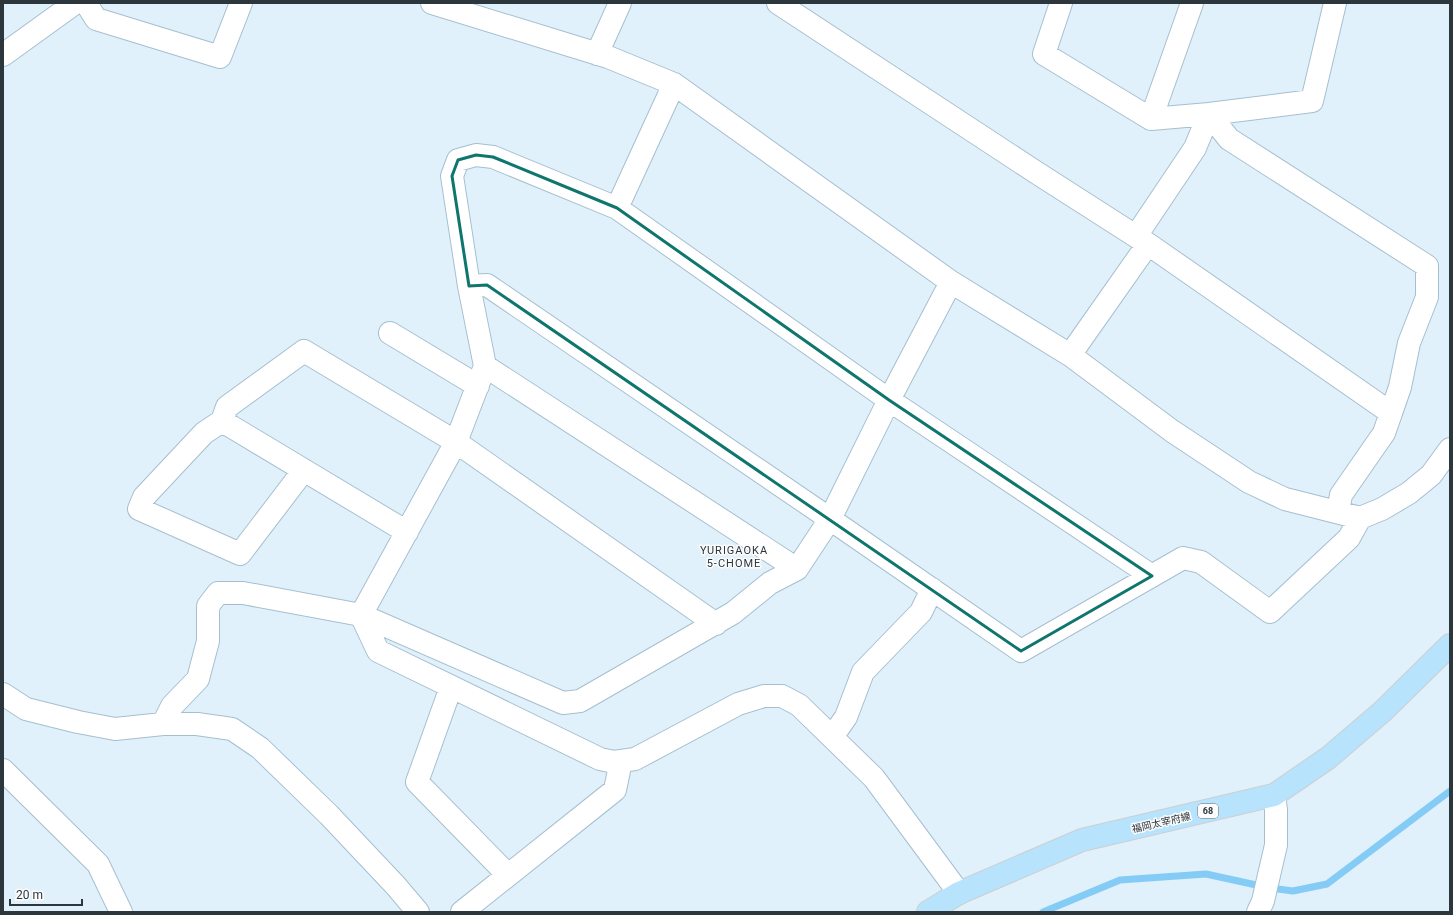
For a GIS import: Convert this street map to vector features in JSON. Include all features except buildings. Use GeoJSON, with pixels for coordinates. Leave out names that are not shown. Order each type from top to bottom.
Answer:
{"type":"FeatureCollection","features":[{"type":"Feature","properties":{"kind":"main road","name":"福岡太宰府線"},"geometry":{"type":"LineString","coordinates":[[928,912],[959,893],[1082,840],[1274,795],[1328,758],[1383,711],[1450,645]]}},
{"type":"Feature","properties":{"kind":"street"},"geometry":{"type":"LineString","coordinates":[[3,55],[75,3]]}},
{"type":"Feature","properties":{"kind":"street"},"geometry":{"type":"LineString","coordinates":[[86,3],[96,19],[220,57],[241,3]]}},
{"type":"Feature","properties":{"kind":"street"},"geometry":{"type":"LineString","coordinates":[[432,3],[597,54],[674,84],[951,282],[1070,355],[1172,431],[1249,482],[1284,499],[1360,518],[1382,509],[1409,493],[1431,474],[1450,449]]}},
{"type":"Feature","properties":{"kind":"street"},"geometry":{"type":"LineString","coordinates":[[597,54],[620,3]]}},
{"type":"Feature","properties":{"kind":"street"},"geometry":{"type":"LineString","coordinates":[[778,3],[1142,240],[1391,413]]}},
{"type":"Feature","properties":{"kind":"street"},"geometry":{"type":"LineString","coordinates":[[1061,3],[1044,54],[1151,119],[1209,114],[1312,101],[1335,3]]}},
{"type":"Feature","properties":{"kind":"street"},"geometry":{"type":"LineString","coordinates":[[1151,119],[1192,3]]}},
{"type":"Feature","properties":{"kind":"street"},"geometry":{"type":"LineString","coordinates":[[617,208],[674,84]]}},
{"type":"Feature","properties":{"kind":"street"},"geometry":{"type":"LineString","coordinates":[[1070,355],[1142,240],[1195,148],[1209,114]]}},
{"type":"Feature","properties":{"kind":"street"},"geometry":{"type":"LineString","coordinates":[[1209,114],[1229,139],[1428,266],[1427,297],[1409,343],[1400,387],[1384,433],[1341,495],[1338,512]]}},
{"type":"Feature","properties":{"kind":"street"},"geometry":{"type":"LineString","coordinates":[[361,615],[456,442],[481,376],[452,176],[458,160],[476,155],[493,157],[617,208],[889,400],[1152,576]]}},
{"type":"Feature","properties":{"kind":"street"},"geometry":{"type":"LineString","coordinates":[[163,724],[172,706],[198,679],[208,641],[208,606],[218,593],[243,593],[361,615],[563,703],[580,701],[716,624],[733,613],[770,583],[797,569],[830,519],[889,400],[951,282]]}},
{"type":"Feature","properties":{"kind":"street"},"geometry":{"type":"LineString","coordinates":[[469,286],[487,285],[1021,651],[1183,558],[1201,562],[1270,612],[1349,538],[1360,518]]}},
{"type":"Feature","properties":{"kind":"street"},"geometry":{"type":"LineString","coordinates":[[390,332],[481,376],[797,569]]}},
{"type":"Feature","properties":{"kind":"street"},"geometry":{"type":"LineString","coordinates":[[304,470],[240,554],[138,509],[144,497],[204,433],[222,421],[227,407],[304,351],[456,442],[716,624]]}},
{"type":"Feature","properties":{"kind":"street"},"geometry":{"type":"LineString","coordinates":[[222,421],[407,532]]}},
{"type":"Feature","properties":{"kind":"street"},"geometry":{"type":"LineString","coordinates":[[832,737],[846,717],[863,672],[921,612],[932,589]]}},
{"type":"Feature","properties":{"kind":"street"},"geometry":{"type":"LineString","coordinates":[[361,615],[378,651],[600,759],[614,762],[635,759],[738,704],[764,696],[782,696],[799,705],[874,778],[959,893]]}},
{"type":"Feature","properties":{"kind":"street"},"geometry":{"type":"LineString","coordinates":[[451,687],[417,782],[508,875]]}},
{"type":"Feature","properties":{"kind":"street"},"geometry":{"type":"LineString","coordinates":[[3,694],[26,709],[115,729],[163,724],[197,724],[232,729],[260,748],[329,814],[418,912]]}},
{"type":"Feature","properties":{"kind":"street"},"geometry":{"type":"LineString","coordinates":[[462,912],[614,790],[621,761]]}},
{"type":"Feature","properties":{"kind":"street"},"geometry":{"type":"LineString","coordinates":[[3,770],[98,864],[121,912]]}},
{"type":"Feature","properties":{"kind":"street"},"geometry":{"type":"LineString","coordinates":[[1258,912],[1263,901],[1276,845],[1276,810],[1274,795]]}},
{"type":"Feature","properties":{"kind":"highlighted area"},"geometry":{"type":"Polygon","coordinates":[[[476,155],[493,157],[617,208],[889,400],[1152,576],[1021,651],[487,285],[469,286],[452,176],[458,160],[476,155]]]}},
{"type":"Feature","properties":{"kind":"waterway"},"geometry":{"type":"LineString","coordinates":[[1043,912],[1120,880],[1206,874],[1270,888],[1293,891],[1327,884],[1450,791]]}},
{"type":"Feature","properties":{"kind":"district","name":"YURIGAOKA 5-CHOME"},"geometry":{"type":"Point","coordinates":[734,556]}}]}
